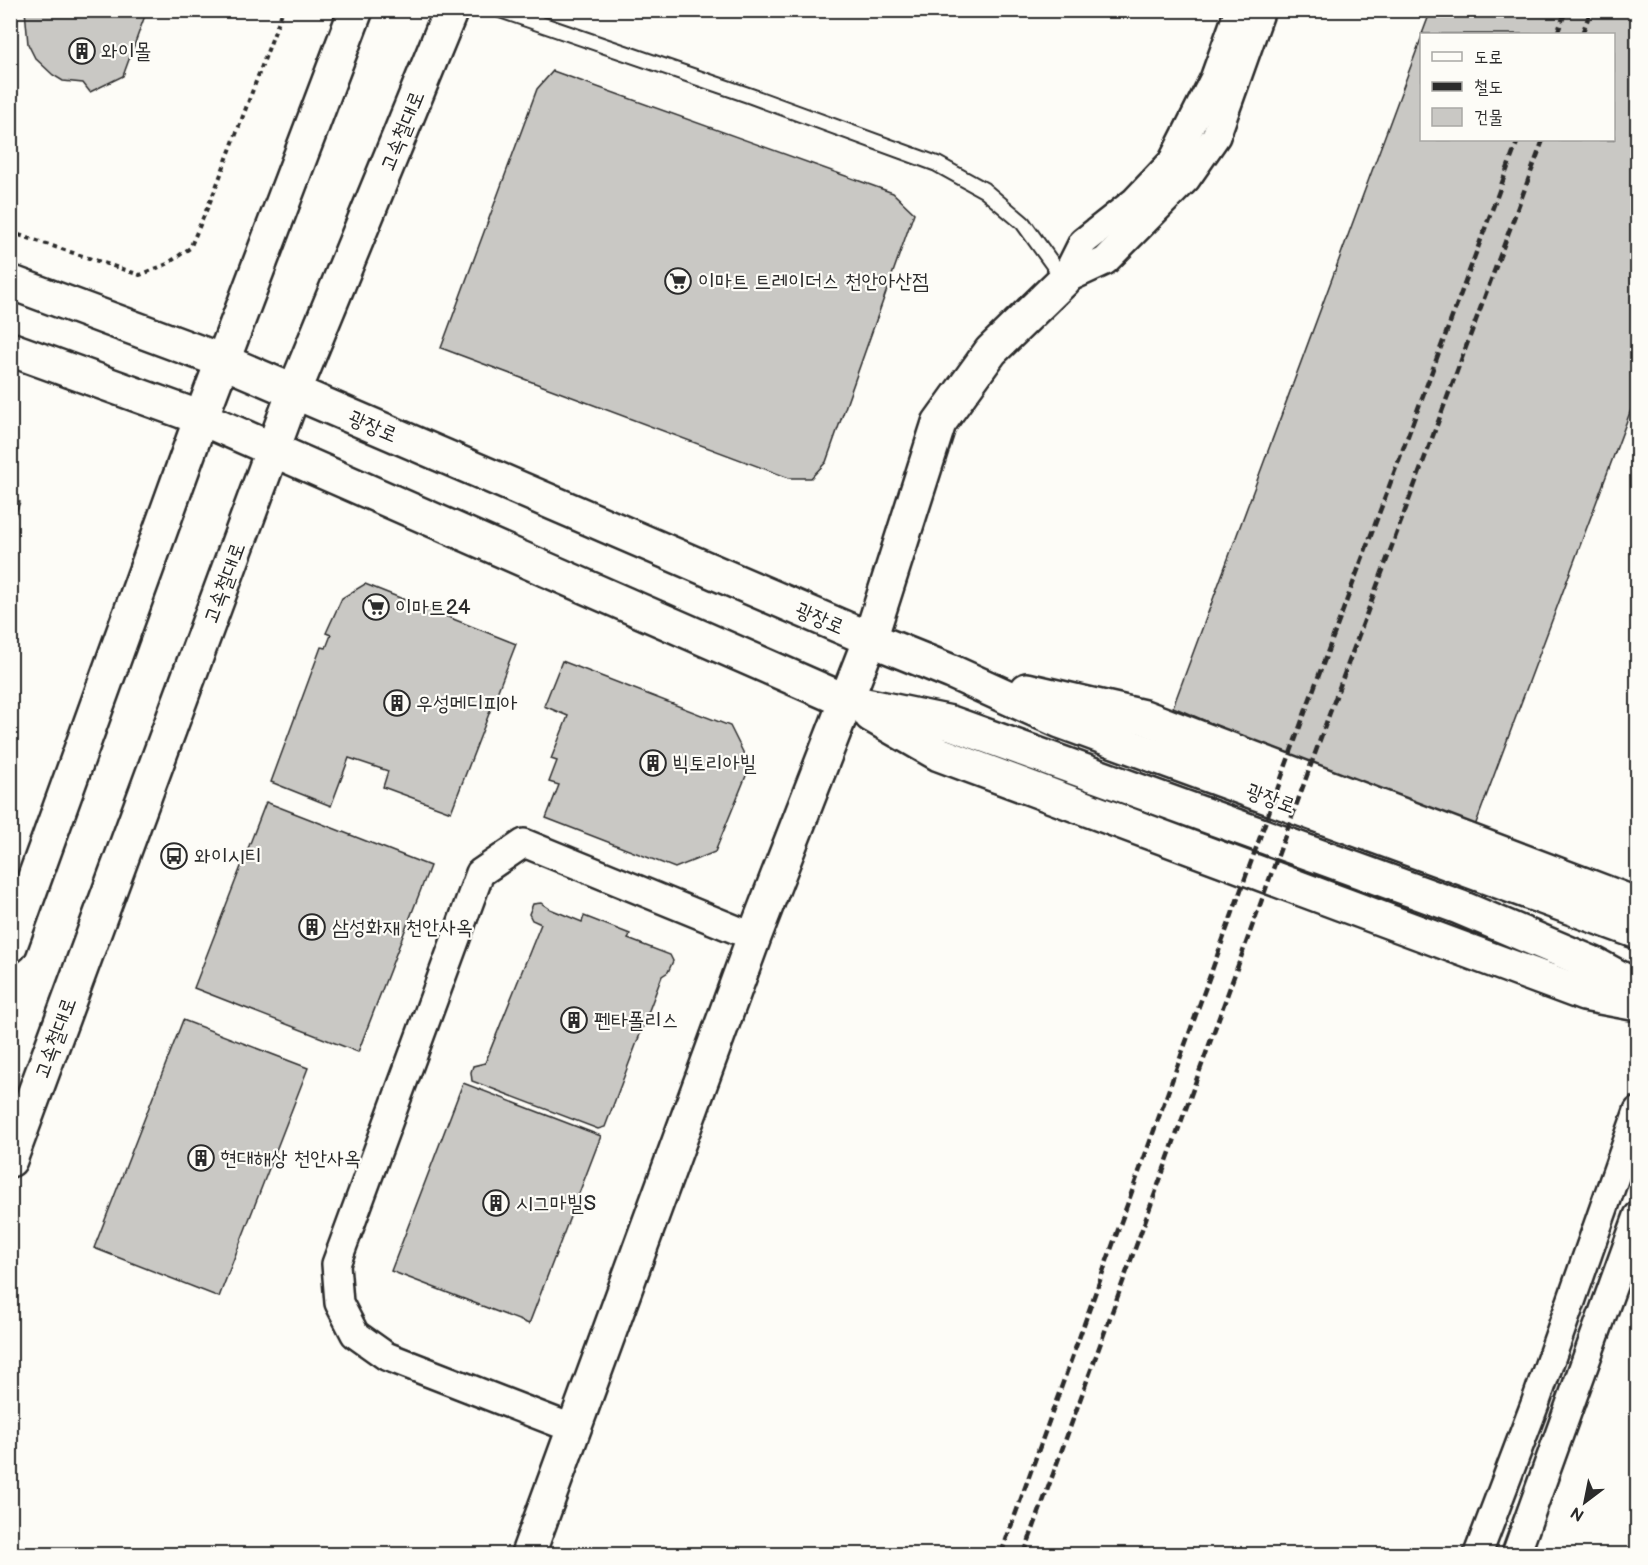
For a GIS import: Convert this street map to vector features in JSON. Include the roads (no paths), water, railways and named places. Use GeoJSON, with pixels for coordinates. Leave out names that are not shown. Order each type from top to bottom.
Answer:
{"type":"FeatureCollection","features":[{"type":"Feature","properties":{"kind":"main road"},"geometry":{"type":"LineString","coordinates":[[10,946],[201,418],[225,362],[356,10]]}},
{"type":"Feature","properties":{"kind":"main road","name":"고속철대로"},"geometry":{"type":"LineString","coordinates":[[10,1160],[294,392],[451,10]]}},
{"type":"Feature","properties":{"kind":"main road"},"geometry":{"type":"LineString","coordinates":[[528,1554],[754,937],[870,639],[939,423],[991,351],[1064,280]]}},
{"type":"Feature","properties":{"kind":"main road","name":"광장로"},"geometry":{"type":"LineString","coordinates":[[10,282],[225,362],[870,639],[952,672],[1060,721],[1638,932]]}},
{"type":"Feature","properties":{"kind":"main road","name":"광장로"},"geometry":{"type":"LineString","coordinates":[[10,349],[201,418],[273,448],[846,701],[962,726],[1459,907],[1594,964],[1638,988]]}},
{"type":"Feature","properties":{"kind":"main road"},"geometry":{"type":"LineString","coordinates":[[952,672],[1144,717],[1627,901],[1638,908]]}},
{"type":"Feature","properties":{"kind":"main road"},"geometry":{"type":"LineString","coordinates":[[846,701],[939,754],[1584,994],[1638,1004]]}},
{"type":"Feature","properties":{"kind":"street"},"geometry":{"type":"LineString","coordinates":[[1064,280],[1083,242],[1134,201],[1172,162],[1214,79],[1239,10]]}},
{"type":"Feature","properties":{"kind":"street"},"geometry":{"type":"LineString","coordinates":[[1064,280],[1105,261],[1186,179],[1216,136],[1261,10]]}},
{"type":"Feature","properties":{"kind":"street"},"geometry":{"type":"LineString","coordinates":[[574,1429],[386,1356],[355,1334],[339,1303],[336,1264],[340,1253],[480,873],[524,843],[754,937]]}},
{"type":"Feature","properties":{"kind":"street"},"geometry":{"type":"LineString","coordinates":[[1478,1554],[1535,1404],[1638,1111]]}},
{"type":"Feature","properties":{"kind":"street"},"geometry":{"type":"LineString","coordinates":[[1518,1549],[1638,1216]]}},
{"type":"Feature","properties":{"kind":"lane"},"geometry":{"type":"LineString","coordinates":[[500,10],[751,96],[937,164],[984,190],[1023,223],[1064,280]]}},
{"type":"Feature","properties":{"kind":"railway"},"geometry":{"type":"LineString","coordinates":[[1557,33],[1566,10]]}},
{"type":"Feature","properties":{"kind":"railway"},"geometry":{"type":"LineString","coordinates":[[1582,33],[1591,10]]}},
{"type":"Feature","properties":{"kind":"railway"},"geometry":{"type":"LineString","coordinates":[[1001,1554],[1307,707],[1518,141]]}},
{"type":"Feature","properties":{"kind":"railway"},"geometry":{"type":"LineString","coordinates":[[1024,1554],[1329,715],[1543,141]]}},
{"type":"Feature","properties":{"kind":"place","name":"와이몰"},"geometry":{"type":"Point","coordinates":[82,51]}},
{"type":"Feature","properties":{"kind":"place","name":"이마트 트레이더스 천안아산점"},"geometry":{"type":"Point","coordinates":[678,281]}},
{"type":"Feature","properties":{"kind":"place","name":"이마트24"},"geometry":{"type":"Point","coordinates":[376,607]}},
{"type":"Feature","properties":{"kind":"place","name":"우성메디피아"},"geometry":{"type":"Point","coordinates":[397,703]}},
{"type":"Feature","properties":{"kind":"place","name":"빅토리아빌"},"geometry":{"type":"Point","coordinates":[653,763]}},
{"type":"Feature","properties":{"kind":"place","name":"와이시티"},"geometry":{"type":"Point","coordinates":[174,856]}},
{"type":"Feature","properties":{"kind":"place","name":"삼성화재 천안사옥"},"geometry":{"type":"Point","coordinates":[312,927]}},
{"type":"Feature","properties":{"kind":"place","name":"펜타폴리스"},"geometry":{"type":"Point","coordinates":[574,1020]}},
{"type":"Feature","properties":{"kind":"place","name":"현대해상 천안사옥"},"geometry":{"type":"Point","coordinates":[201,1158]}},
{"type":"Feature","properties":{"kind":"place","name":"시그마빌S"},"geometry":{"type":"Point","coordinates":[496,1203]}}]}
